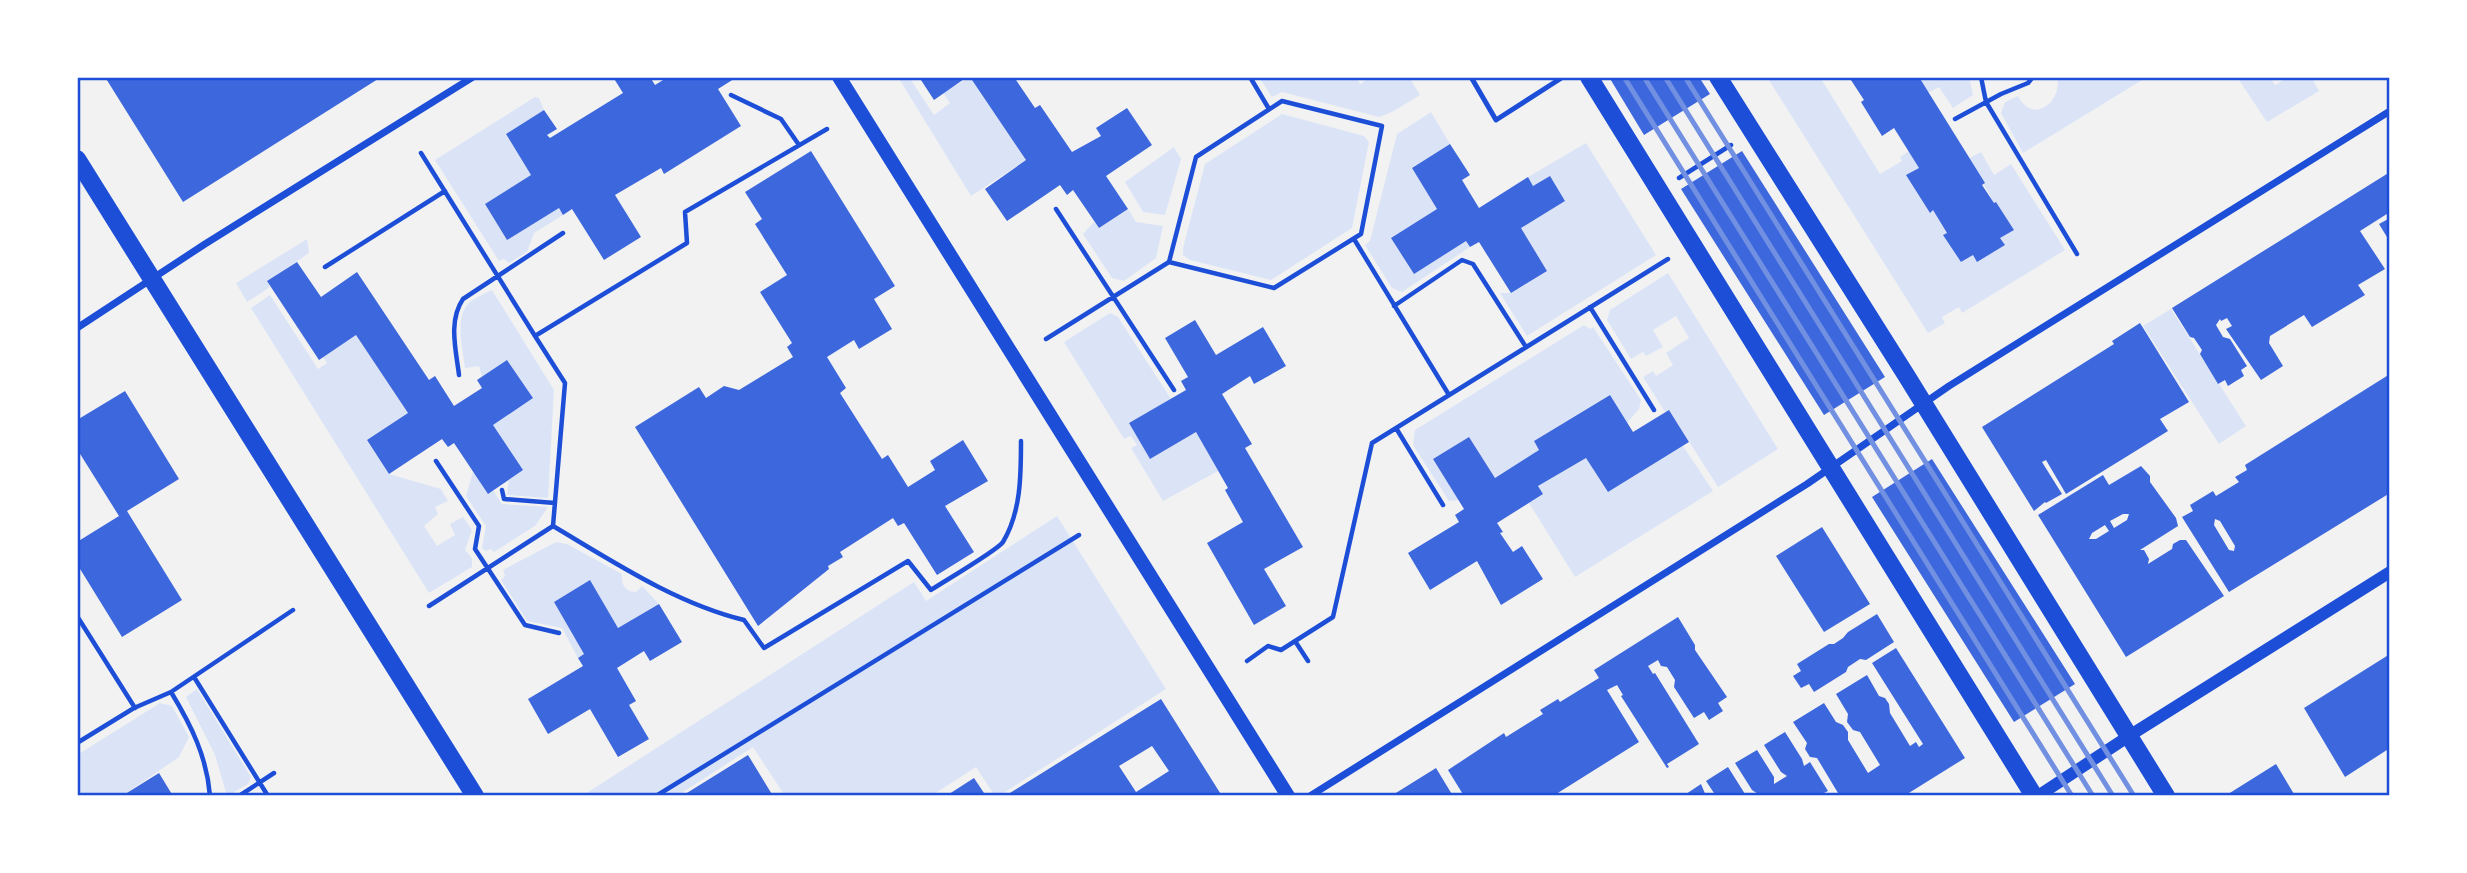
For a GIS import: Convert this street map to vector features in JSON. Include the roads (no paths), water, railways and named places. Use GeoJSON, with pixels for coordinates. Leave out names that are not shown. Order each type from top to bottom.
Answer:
{"type":"FeatureCollection","features":[{"type":"Feature","properties":{"kind":"main road"},"geometry":{"type":"LineString","coordinates":[[839,77],[1288,796]]}},
{"type":"Feature","properties":{"kind":"main road"},"geometry":{"type":"LineString","coordinates":[[1589,77],[2036,796]]}},
{"type":"Feature","properties":{"kind":"main road"},"geometry":{"type":"LineString","coordinates":[[1718,77],[2166,796]]}},
{"type":"Feature","properties":{"kind":"main road"},"geometry":{"type":"LineString","coordinates":[[77,159],[475,796]]}},
{"type":"Feature","properties":{"kind":"street"},"geometry":{"type":"LineString","coordinates":[[77,328],[205,244],[473,77]]}},
{"type":"Feature","properties":{"kind":"street"},"geometry":{"type":"LineString","coordinates":[[1310,796],[1830,468],[1924,404],[2390,111]]}},
{"type":"Feature","properties":{"kind":"street"},"geometry":{"type":"LineString","coordinates":[[2036,796],[2390,572]]}},
{"type":"Feature","properties":{"kind":"lane"},"geometry":{"type":"LineString","coordinates":[[1471,77],[1496,120],[1563,77]]}},
{"type":"Feature","properties":{"kind":"railway"},"geometry":{"type":"LineString","coordinates":[[1624,77],[2072,796]]}},
{"type":"Feature","properties":{"kind":"railway"},"geometry":{"type":"LineString","coordinates":[[1644,77],[2093,796]]}},
{"type":"Feature","properties":{"kind":"railway"},"geometry":{"type":"LineString","coordinates":[[1665,77],[2113,796]]}},
{"type":"Feature","properties":{"kind":"railway"},"geometry":{"type":"LineString","coordinates":[[1685,77],[2134,796]]}}]}
